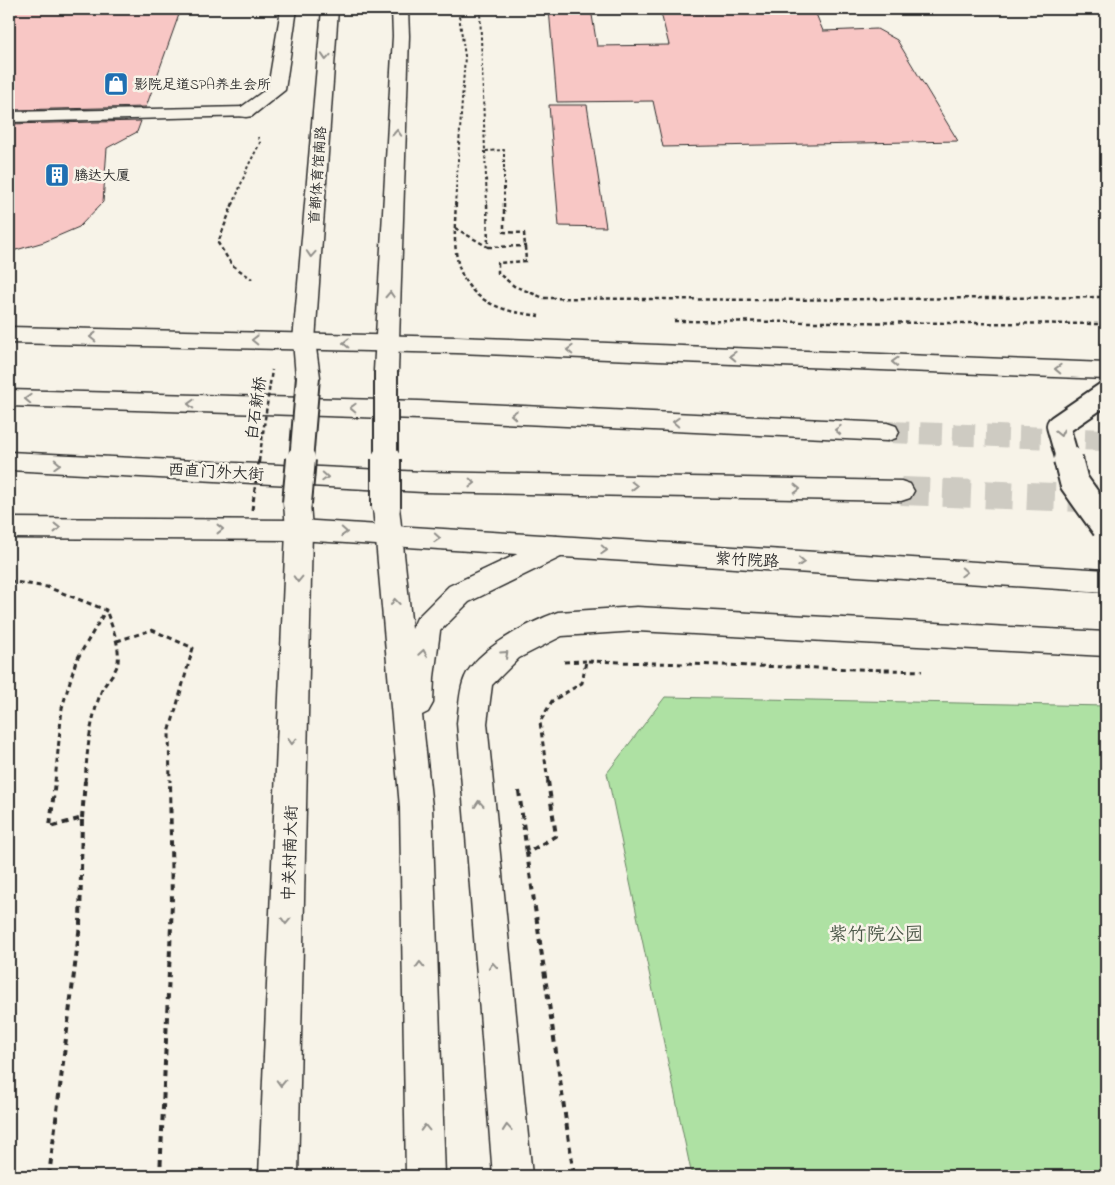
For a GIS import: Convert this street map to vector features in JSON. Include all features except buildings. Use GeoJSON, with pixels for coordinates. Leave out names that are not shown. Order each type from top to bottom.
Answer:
{"type":"FeatureCollection","features":[{"type":"Feature","properties":{"kind":"main road"},"geometry":{"type":"LineString","coordinates":[[9,117],[246,112],[276,90],[289,9]]}},
{"type":"Feature","properties":{"kind":"main road","name":"首都体育馆南路"},"geometry":{"type":"LineString","coordinates":[[308,377],[304,342],[330,9]]}},
{"type":"Feature","properties":{"kind":"main road"},"geometry":{"type":"LineString","coordinates":[[400,9],[401,36],[386,371],[387,521],[416,807]]}},
{"type":"Feature","properties":{"kind":"main road"},"geometry":{"type":"LineString","coordinates":[[401,36],[408,9]]}},
{"type":"Feature","properties":{"kind":"main road"},"geometry":{"type":"LineString","coordinates":[[9,335],[388,344],[1106,371]]}},
{"type":"Feature","properties":{"kind":"main road","name":"中关村南大街"},"geometry":{"type":"LineString","coordinates":[[278,1176],[298,517],[308,377]]}},
{"type":"Feature","properties":{"kind":"main road"},"geometry":{"type":"LineString","coordinates":[[1106,393],[1058,426],[1074,482],[1106,527]]}},
{"type":"Feature","properties":{"kind":"main road"},"geometry":{"type":"LineString","coordinates":[[9,398],[419,410],[887,432]]}},
{"type":"Feature","properties":{"kind":"main road","name":"西直门外大街"},"geometry":{"type":"LineString","coordinates":[[9,461],[423,482],[901,491]]}},
{"type":"Feature","properties":{"kind":"main road"},"geometry":{"type":"LineString","coordinates":[[9,528],[298,517]]}},
{"type":"Feature","properties":{"kind":"main road","name":"紫竹院路"},"geometry":{"type":"LineString","coordinates":[[298,517],[387,521],[556,547],[1106,581]]}},
{"type":"Feature","properties":{"kind":"main road"},"geometry":{"type":"LineString","coordinates":[[426,1176],[416,807],[419,677],[427,626],[459,594],[556,547]]}},
{"type":"Feature","properties":{"kind":"main road"},"geometry":{"type":"LineString","coordinates":[[512,1176],[472,723],[478,680],[509,649],[558,624],[637,619],[1106,644]]}},
{"type":"Feature","properties":{"kind":"path"},"geometry":{"type":"LineString","coordinates":[[458,9],[465,56],[454,228],[460,275],[474,294],[504,309],[540,316]]}},
{"type":"Feature","properties":{"kind":"path"},"geometry":{"type":"LineString","coordinates":[[480,9],[488,247]]}},
{"type":"Feature","properties":{"kind":"path"},"geometry":{"type":"LineString","coordinates":[[246,112],[260,143],[248,166],[218,243],[232,265],[252,279]]}},
{"type":"Feature","properties":{"kind":"path"},"geometry":{"type":"LineString","coordinates":[[485,151],[504,150],[504,232],[524,233],[526,246],[526,261],[498,263],[498,273],[514,286],[544,298],[765,300],[1106,297]]}},
{"type":"Feature","properties":{"kind":"path"},"geometry":{"type":"LineString","coordinates":[[454,228],[488,247],[526,246]]}},
{"type":"Feature","properties":{"kind":"path"},"geometry":{"type":"LineString","coordinates":[[667,321],[1106,324]]}},
{"type":"Feature","properties":{"kind":"path","name":"白石新桥"},"geometry":{"type":"LineString","coordinates":[[252,510],[272,370]]}},
{"type":"Feature","properties":{"kind":"path"},"geometry":{"type":"LineString","coordinates":[[9,581],[21,581],[62,590],[106,610],[116,641],[118,664],[102,689],[92,715],[88,741],[82,818],[80,925],[49,1176]]}},
{"type":"Feature","properties":{"kind":"path"},"geometry":{"type":"LineString","coordinates":[[82,818],[50,826],[62,708],[76,661],[106,610]]}},
{"type":"Feature","properties":{"kind":"path"},"geometry":{"type":"LineString","coordinates":[[116,641],[152,630],[193,648],[169,733],[172,904],[160,1176]]}},
{"type":"Feature","properties":{"kind":"path"},"geometry":{"type":"LineString","coordinates":[[555,662],[930,671]]}},
{"type":"Feature","properties":{"kind":"path"},"geometry":{"type":"LineString","coordinates":[[527,853],[556,836],[540,722],[552,701],[582,683],[586,662]]}},
{"type":"Feature","properties":{"kind":"path"},"geometry":{"type":"LineString","coordinates":[[518,785],[574,1176]]}},
{"type":"Feature","properties":{"kind":"green space","name":"紫竹院公园"},"geometry":{"type":"Polygon","coordinates":[[[665,697],[1106,706],[1106,1176],[692,1176],[607,773],[665,697]]]}},
{"type":"Feature","properties":{"kind":"tunnel"},"geometry":{"type":"LineString","coordinates":[[887,432],[1106,440]]}},
{"type":"Feature","properties":{"kind":"tunnel"},"geometry":{"type":"LineString","coordinates":[[901,491],[1106,499]]}},
{"type":"Feature","properties":{"kind":"place","name":"影院足道SPA养生会所"},"geometry":{"type":"Point","coordinates":[116,84]}},
{"type":"Feature","properties":{"kind":"place","name":"腾达大厦"},"geometry":{"type":"Point","coordinates":[57,175]}}]}
